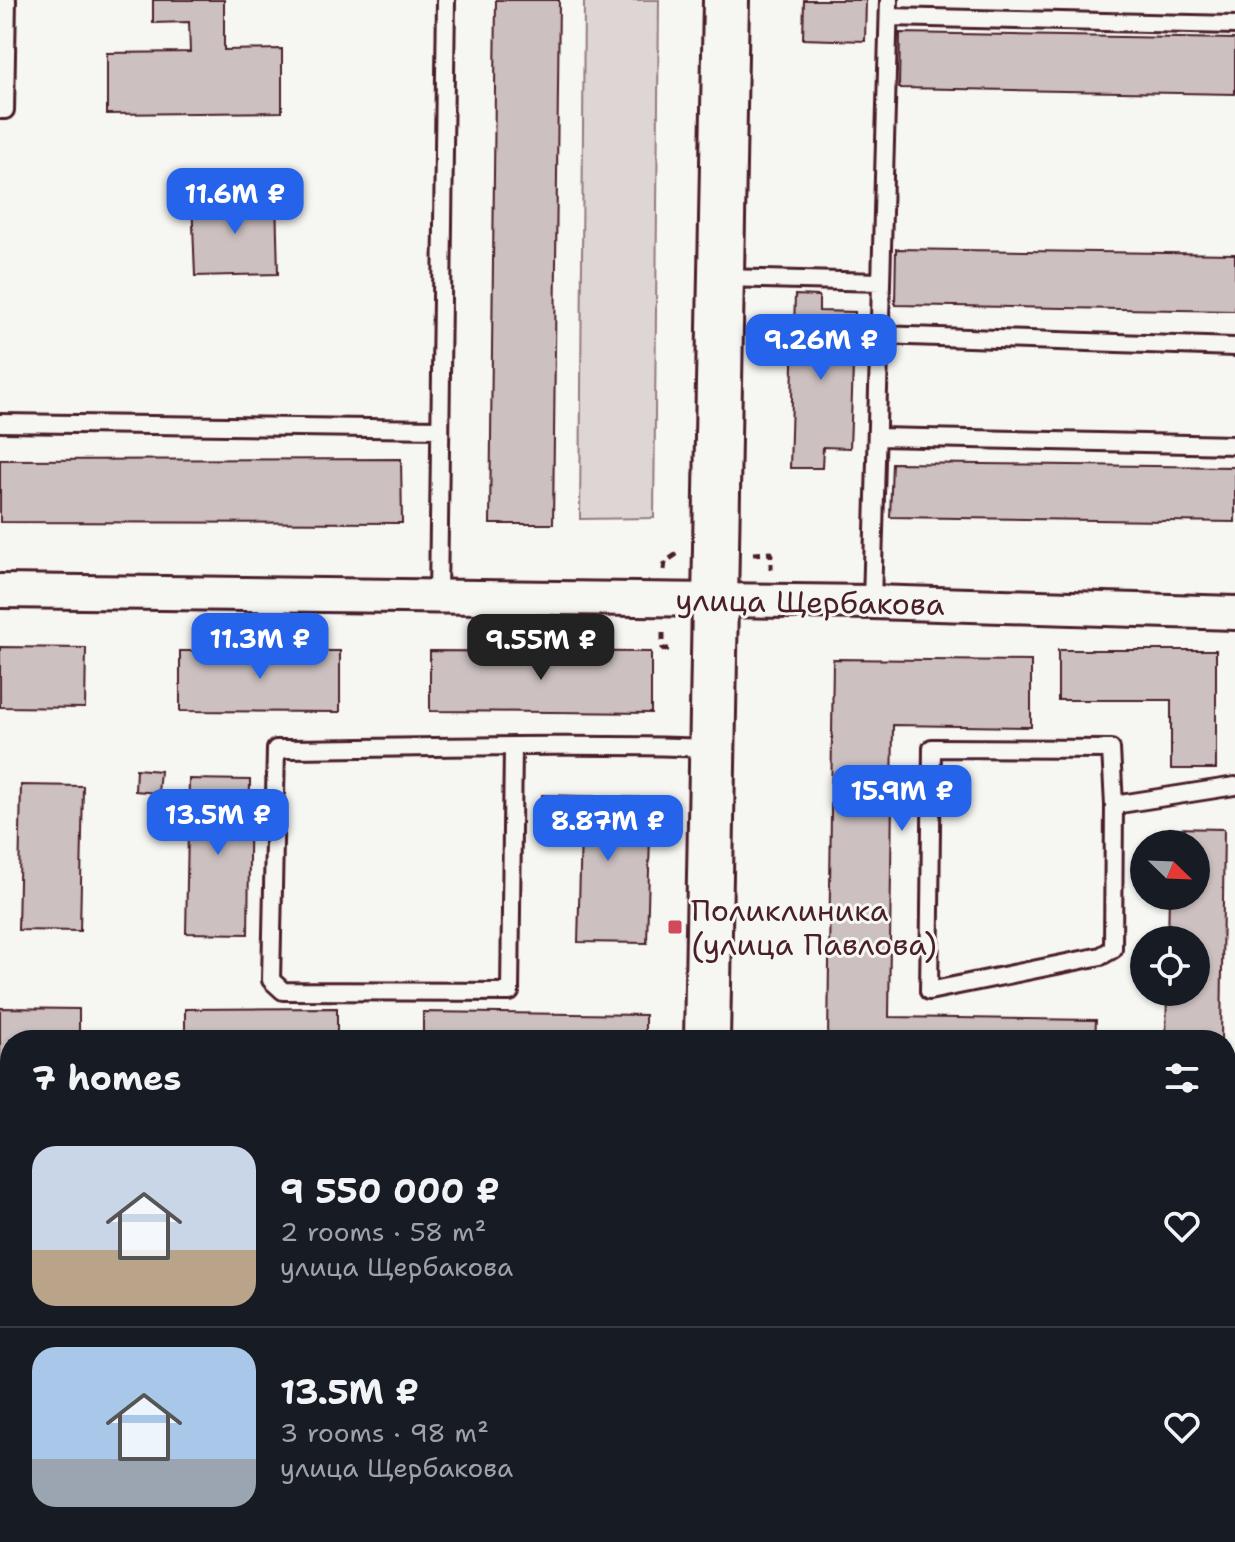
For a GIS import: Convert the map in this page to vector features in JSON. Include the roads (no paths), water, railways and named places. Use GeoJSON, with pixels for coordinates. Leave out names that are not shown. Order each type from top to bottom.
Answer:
{"type":"FeatureCollection","features":[{"type":"Feature","properties":{"kind":"main road"},"geometry":{"type":"LineString","coordinates":[[707,1030],[726,0]]}},
{"type":"Feature","properties":{"kind":"street","name":"улица Щербакова"},"geometry":{"type":"LineString","coordinates":[[0,591],[872,602],[1235,613]]}},
{"type":"Feature","properties":{"kind":"lane"},"geometry":{"type":"LineString","coordinates":[[0,110],[5,110],[7,0]]}},
{"type":"Feature","properties":{"kind":"lane"},"geometry":{"type":"LineString","coordinates":[[438,598],[446,0]]}},
{"type":"Feature","properties":{"kind":"lane"},"geometry":{"type":"LineString","coordinates":[[872,602],[889,8],[1235,25]]}},
{"type":"Feature","properties":{"kind":"lane"},"geometry":{"type":"LineString","coordinates":[[721,278],[881,282]]}},
{"type":"Feature","properties":{"kind":"lane"},"geometry":{"type":"LineString","coordinates":[[880,335],[1235,347]]}},
{"type":"Feature","properties":{"kind":"lane"},"geometry":{"type":"LineString","coordinates":[[0,423],[439,429]]}},
{"type":"Feature","properties":{"kind":"lane"},"geometry":{"type":"LineString","coordinates":[[878,437],[1235,445]]}},
{"type":"Feature","properties":{"kind":"lane"},"geometry":{"type":"LineString","coordinates":[[513,747],[510,992],[283,991],[271,980],[276,749],[513,747],[713,749]]}},
{"type":"Feature","properties":{"kind":"lane"},"geometry":{"type":"LineString","coordinates":[[932,748],[1111,749],[1114,805],[1113,949],[1101,956],[929,991],[932,748]]}},
{"type":"Feature","properties":{"kind":"lane"},"geometry":{"type":"LineString","coordinates":[[1114,805],[1235,786]]}},
{"type":"Feature","properties":{"kind":"place","name":"Поликлиника (улица Павлова)"},"geometry":{"type":"Point","coordinates":[675,927]}}]}
